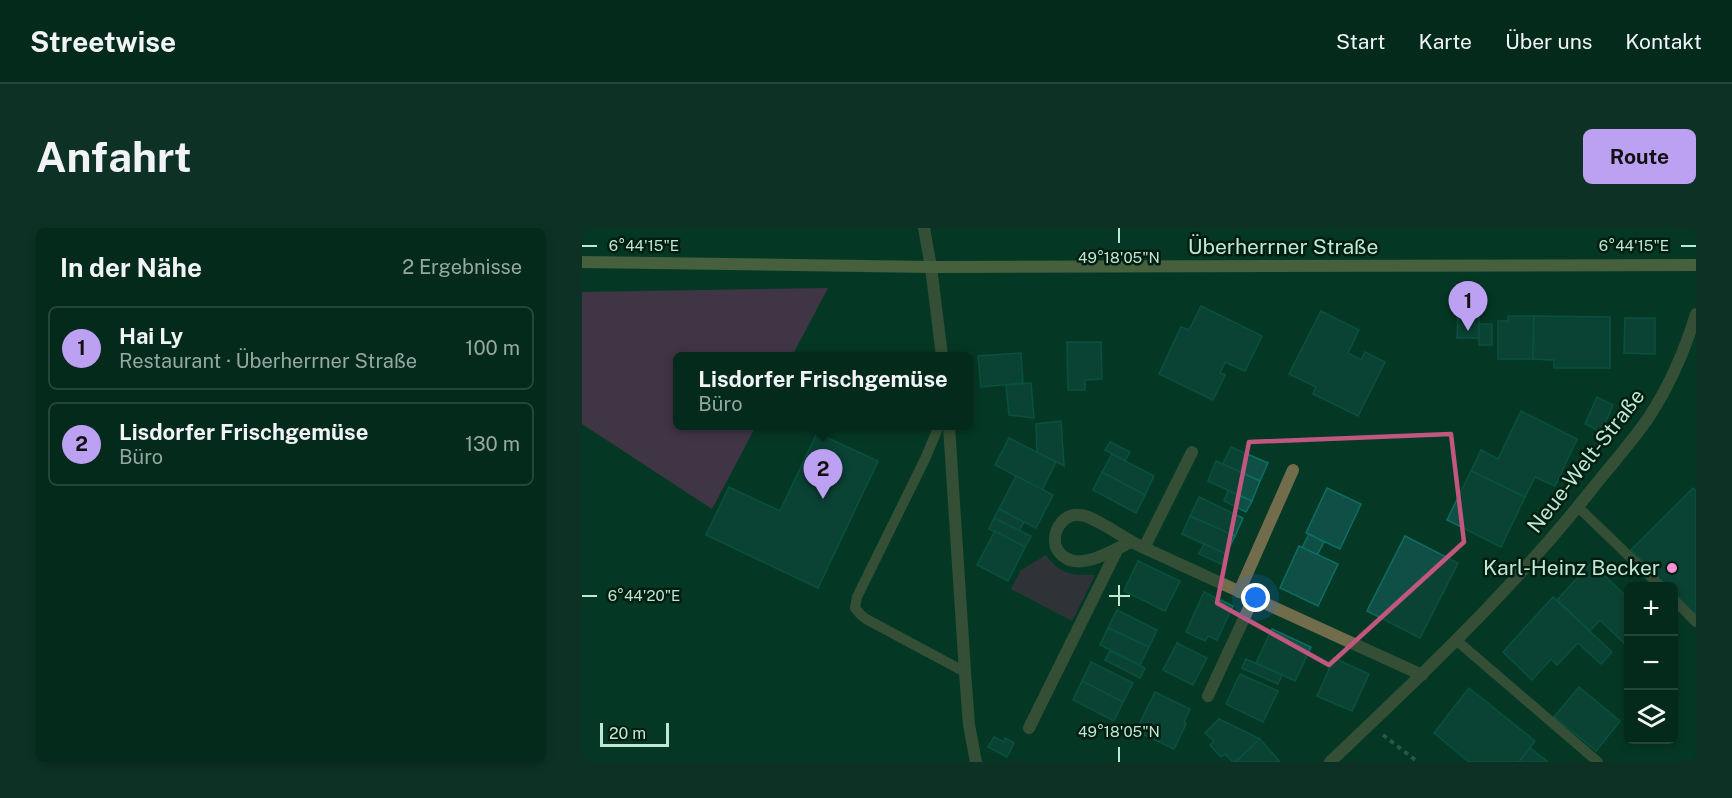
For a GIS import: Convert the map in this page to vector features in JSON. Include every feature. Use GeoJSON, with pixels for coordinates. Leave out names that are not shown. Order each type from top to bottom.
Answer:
{"type":"FeatureCollection","features":[{"type":"Feature","properties":{"kind":"main road","name":"Überherrner Straße"},"geometry":{"type":"LineString","coordinates":[[582,262],[931,267],[1696,265]]}},
{"type":"Feature","properties":{"kind":"street"},"geometry":{"type":"LineString","coordinates":[[924,228],[941,352]]}},
{"type":"Feature","properties":{"kind":"street","name":"Neue-Welt-Straße"},"geometry":{"type":"LineString","coordinates":[[1330,762],[1422,675],[1538,554],[1578,507],[1648,418],[1669,383],[1687,342],[1696,314]]}},
{"type":"Feature","properties":{"kind":"street"},"geometry":{"type":"LineString","coordinates":[[949,430],[969,725],[976,762]]}},
{"type":"Feature","properties":{"kind":"street"},"geometry":{"type":"LineString","coordinates":[[1143,548],[1192,452]]}},
{"type":"Feature","properties":{"kind":"street"},"geometry":{"type":"LineString","coordinates":[[1239,592],[1293,470]]}},
{"type":"Feature","properties":{"kind":"street"},"geometry":{"type":"LineString","coordinates":[[1131,542],[1087,561],[1076,562],[1062,555],[1056,547],[1055,539],[1057,529],[1062,522],[1070,516],[1083,515],[1143,548],[1422,675]]}},
{"type":"Feature","properties":{"kind":"street"},"geometry":{"type":"LineString","coordinates":[[1029,728],[1118,548]]}},
{"type":"Feature","properties":{"kind":"street"},"geometry":{"type":"LineString","coordinates":[[1208,696],[1253,599]]}},
{"type":"Feature","properties":{"kind":"lane"},"geometry":{"type":"LineString","coordinates":[[937,430],[857,597],[855,608],[866,620],[965,672]]}},
{"type":"Feature","properties":{"kind":"lane"},"geometry":{"type":"LineString","coordinates":[[1578,507],[1655,582]]}},
{"type":"Feature","properties":{"kind":"lane"},"geometry":{"type":"LineString","coordinates":[[1678,604],[1696,622]]}},
{"type":"Feature","properties":{"kind":"lane"},"geometry":{"type":"LineString","coordinates":[[1455,640],[1598,762]]}},
{"type":"Feature","properties":{"kind":"path"},"geometry":{"type":"LineString","coordinates":[[1370,725],[1418,762]]}},
{"type":"Feature","properties":{"kind":"highlighted area"},"geometry":{"type":"Polygon","coordinates":[[[1451,434],[1464,542],[1329,665],[1217,603],[1249,442],[1451,434]]]}},
{"type":"Feature","properties":{"kind":"shaded area"},"geometry":{"type":"Polygon","coordinates":[[[828,288],[794,352],[673,352],[673,430],[754,430],[712,509],[582,424],[582,292],[828,288]]]}},
{"type":"Feature","properties":{"kind":"shaded area"},"geometry":{"type":"Polygon","coordinates":[[[1046,555],[1056,567],[1062,570],[1080,575],[1095,575],[1072,621],[1011,589],[1021,570],[1046,555]]]}},
{"type":"Feature","properties":{"kind":"building"},"geometry":{"type":"Polygon","coordinates":[[[1201,306],[1262,336],[1245,371],[1225,362],[1220,373],[1225,375],[1213,400],[1159,374],[1181,327],[1189,330],[1201,306]]]}},
{"type":"Feature","properties":{"kind":"building"},"geometry":{"type":"Polygon","coordinates":[[[1321,311],[1359,330],[1348,353],[1361,360],[1365,352],[1385,362],[1358,416],[1313,394],[1316,387],[1289,374],[1321,311]]]}},
{"type":"Feature","properties":{"kind":"building"},"geometry":{"type":"Polygon","coordinates":[[[1458,314],[1479,315],[1479,338],[1457,338],[1458,314]]]}},
{"type":"Feature","properties":{"kind":"building"},"geometry":{"type":"Polygon","coordinates":[[[1508,316],[1534,316],[1533,359],[1498,359],[1498,321],[1508,321],[1508,316]]]}},
{"type":"Feature","properties":{"kind":"building"},"geometry":{"type":"Polygon","coordinates":[[[1534,316],[1610,317],[1610,368],[1554,368],[1554,360],[1533,359],[1534,316]]]}},
{"type":"Feature","properties":{"kind":"building"},"geometry":{"type":"Polygon","coordinates":[[[1625,318],[1655,318],[1655,354],[1624,353],[1625,318]]]}},
{"type":"Feature","properties":{"kind":"building"},"geometry":{"type":"Polygon","coordinates":[[[1479,324],[1492,324],[1492,345],[1479,345],[1479,324]]]}},
{"type":"Feature","properties":{"kind":"building"},"geometry":{"type":"Polygon","coordinates":[[[1067,342],[1101,342],[1102,379],[1085,380],[1085,390],[1068,390],[1067,342]]]}},
{"type":"Feature","properties":{"kind":"building"},"geometry":{"type":"Polygon","coordinates":[[[1021,353],[1023,383],[981,387],[978,356],[1021,353]]]}},
{"type":"Feature","properties":{"kind":"building"},"geometry":{"type":"Polygon","coordinates":[[[1031,383],[1034,418],[1009,415],[1006,385],[1031,383]]]}},
{"type":"Feature","properties":{"kind":"building"},"geometry":{"type":"Polygon","coordinates":[[[1597,397],[1613,405],[1601,432],[1585,424],[1597,397]]]}},
{"type":"Feature","properties":{"kind":"building"},"geometry":{"type":"Polygon","coordinates":[[[1521,411],[1577,439],[1555,486],[1535,477],[1525,497],[1471,471],[1481,450],[1498,459],[1521,411]]]}},
{"type":"Feature","properties":{"kind":"building"},"geometry":{"type":"Polygon","coordinates":[[[1061,421],[1064,466],[1037,452],[1036,424],[1061,421]]]}},
{"type":"Feature","properties":{"kind":"building"},"geometry":{"type":"Polygon","coordinates":[[[817,433],[878,461],[818,588],[706,535],[729,487],[780,511],[817,433]]]}},
{"type":"Feature","properties":{"kind":"building"},"geometry":{"type":"Polygon","coordinates":[[[1009,438],[1056,462],[1042,490],[995,465],[1009,438]]]}},
{"type":"Feature","properties":{"kind":"building"},"geometry":{"type":"Polygon","coordinates":[[[1110,442],[1130,452],[1125,461],[1105,450],[1110,442]]]}},
{"type":"Feature","properties":{"kind":"building"},"geometry":{"type":"Polygon","coordinates":[[[1231,447],[1268,463],[1260,481],[1223,464],[1231,447]]]}},
{"type":"Feature","properties":{"kind":"building"},"geometry":{"type":"Polygon","coordinates":[[[1112,454],[1154,476],[1145,495],[1102,472],[1112,454]]]}},
{"type":"Feature","properties":{"kind":"building"},"geometry":{"type":"Polygon","coordinates":[[[1216,461],[1260,481],[1252,501],[1208,481],[1216,461]]]}},
{"type":"Feature","properties":{"kind":"building"},"geometry":{"type":"Polygon","coordinates":[[[1471,471],[1525,497],[1501,547],[1447,520],[1471,471]]]}},
{"type":"Feature","properties":{"kind":"building"},"geometry":{"type":"Polygon","coordinates":[[[1102,472],[1145,495],[1136,513],[1093,490],[1102,472]]]}},
{"type":"Feature","properties":{"kind":"building"},"geometry":{"type":"Polygon","coordinates":[[[1016,476],[1053,495],[1036,528],[999,509],[1016,476]]]}},
{"type":"Feature","properties":{"kind":"building"},"geometry":{"type":"Polygon","coordinates":[[[1327,488],[1361,504],[1340,549],[1306,533],[1327,488]]]}},
{"type":"Feature","properties":{"kind":"building","name":"Karl-Heinz Becker"},"geometry":{"type":"Polygon","coordinates":[[[1693,488],[1696,491],[1696,616],[1678,597],[1678,582],[1663,582],[1631,550],[1693,488]]]}},
{"type":"Feature","properties":{"kind":"building"},"geometry":{"type":"Polygon","coordinates":[[[1228,491],[1252,501],[1246,512],[1224,501],[1228,491]]]}},
{"type":"Feature","properties":{"kind":"building"},"geometry":{"type":"Polygon","coordinates":[[[1199,497],[1243,518],[1235,536],[1190,516],[1199,497]]]}},
{"type":"Feature","properties":{"kind":"building"},"geometry":{"type":"Polygon","coordinates":[[[999,509],[1024,522],[1019,531],[994,518],[999,509]]]}},
{"type":"Feature","properties":{"kind":"building"},"geometry":{"type":"Polygon","coordinates":[[[1190,516],[1235,536],[1226,554],[1182,534],[1190,516]]]}},
{"type":"Feature","properties":{"kind":"building"},"geometry":{"type":"Polygon","coordinates":[[[994,518],[1031,536],[1025,547],[989,529],[994,518]]]}},
{"type":"Feature","properties":{"kind":"building"},"geometry":{"type":"Polygon","coordinates":[[[995,531],[1025,547],[1008,581],[977,565],[995,531]]]}},
{"type":"Feature","properties":{"kind":"building"},"geometry":{"type":"Polygon","coordinates":[[[1309,534],[1324,542],[1317,555],[1302,548],[1309,534]]]}},
{"type":"Feature","properties":{"kind":"building"},"geometry":{"type":"Polygon","coordinates":[[[1405,536],[1458,563],[1420,638],[1367,611],[1405,536]]]}},
{"type":"Feature","properties":{"kind":"building"},"geometry":{"type":"Polygon","coordinates":[[[1204,544],[1226,554],[1221,564],[1199,554],[1204,544]]]}},
{"type":"Feature","properties":{"kind":"building"},"geometry":{"type":"Polygon","coordinates":[[[1299,546],[1338,564],[1318,606],[1280,588],[1299,546]]]}},
{"type":"Feature","properties":{"kind":"building"},"geometry":{"type":"Polygon","coordinates":[[[1138,561],[1180,581],[1165,611],[1124,591],[1138,561]]]}},
{"type":"Feature","properties":{"kind":"building"},"geometry":{"type":"Polygon","coordinates":[[[1591,563],[1624,594],[1624,643],[1600,620],[1590,631],[1557,600],[1591,563]]]}},
{"type":"Feature","properties":{"kind":"building"},"geometry":{"type":"Polygon","coordinates":[[[1204,592],[1233,606],[1217,640],[1208,636],[1205,641],[1186,632],[1204,592]]]}},
{"type":"Feature","properties":{"kind":"building"},"geometry":{"type":"Polygon","coordinates":[[[1553,597],[1612,652],[1601,664],[1578,643],[1557,665],[1551,659],[1532,680],[1503,652],[1553,597]]]}},
{"type":"Feature","properties":{"kind":"building"},"geometry":{"type":"Polygon","coordinates":[[[1117,610],[1157,630],[1149,647],[1108,628],[1117,610]]]}},
{"type":"Feature","properties":{"kind":"building"},"geometry":{"type":"Polygon","coordinates":[[[1108,628],[1149,647],[1140,665],[1100,645],[1108,628]]]}},
{"type":"Feature","properties":{"kind":"building"},"geometry":{"type":"Polygon","coordinates":[[[1272,629],[1311,647],[1295,681],[1256,663],[1272,629]]]}},
{"type":"Feature","properties":{"kind":"building"},"geometry":{"type":"Polygon","coordinates":[[[1177,643],[1207,658],[1193,685],[1163,670],[1177,643]]]}},
{"type":"Feature","properties":{"kind":"building"},"geometry":{"type":"Polygon","coordinates":[[[1110,651],[1145,668],[1140,678],[1105,660],[1110,651]]]}},
{"type":"Feature","properties":{"kind":"building"},"geometry":{"type":"Polygon","coordinates":[[[1334,658],[1369,674],[1352,711],[1317,696],[1334,658]]]}},
{"type":"Feature","properties":{"kind":"building"},"geometry":{"type":"Polygon","coordinates":[[[1246,659],[1282,675],[1278,684],[1242,668],[1246,659]]]}},
{"type":"Feature","properties":{"kind":"building"},"geometry":{"type":"Polygon","coordinates":[[[1091,662],[1133,683],[1123,702],[1082,681],[1091,662]]]}},
{"type":"Feature","properties":{"kind":"building"},"geometry":{"type":"Polygon","coordinates":[[[1240,674],[1278,691],[1263,722],[1226,704],[1240,674]]]}},
{"type":"Feature","properties":{"kind":"building"},"geometry":{"type":"Polygon","coordinates":[[[1082,681],[1123,702],[1114,721],[1073,700],[1082,681]]]}},
{"type":"Feature","properties":{"kind":"building"},"geometry":{"type":"Polygon","coordinates":[[[1579,687],[1620,721],[1596,751],[1554,717],[1579,687]]]}},
{"type":"Feature","properties":{"kind":"building"},"geometry":{"type":"Polygon","coordinates":[[[1469,688],[1535,741],[1519,762],[1469,762],[1434,733],[1469,688]]]}},
{"type":"Feature","properties":{"kind":"building"},"geometry":{"type":"Polygon","coordinates":[[[1155,692],[1190,709],[1184,722],[1186,724],[1174,749],[1136,731],[1155,692]]]}},
{"type":"Feature","properties":{"kind":"building"},"geometry":{"type":"Polygon","coordinates":[[[1219,719],[1260,739],[1235,762],[1225,754],[1221,757],[1210,745],[1214,741],[1205,733],[1219,719]]]}},
{"type":"Feature","properties":{"kind":"building"},"geometry":{"type":"Polygon","coordinates":[[[994,737],[1004,742],[1005,738],[1014,743],[1007,757],[988,747],[994,737]]]}},
{"type":"Feature","properties":{"kind":"building"},"geometry":{"type":"Polygon","coordinates":[[[1260,739],[1280,762],[1235,762],[1260,739]]]}},
{"type":"Feature","properties":{"kind":"building"},"geometry":{"type":"Polygon","coordinates":[[[1530,748],[1548,762],[1519,762],[1530,748]]]}},
{"type":"Feature","properties":{"kind":"place","name":"Hai Ly"},"geometry":{"type":"Point","coordinates":[1468,331]}},
{"type":"Feature","properties":{"kind":"place","name":"Lisdorfer Frischgemüse"},"geometry":{"type":"Point","coordinates":[823,499]}},
{"type":"Feature","properties":{"kind":"place","name":"Karl-Heinz Becker"},"geometry":{"type":"Point","coordinates":[1672,568]}}]}
